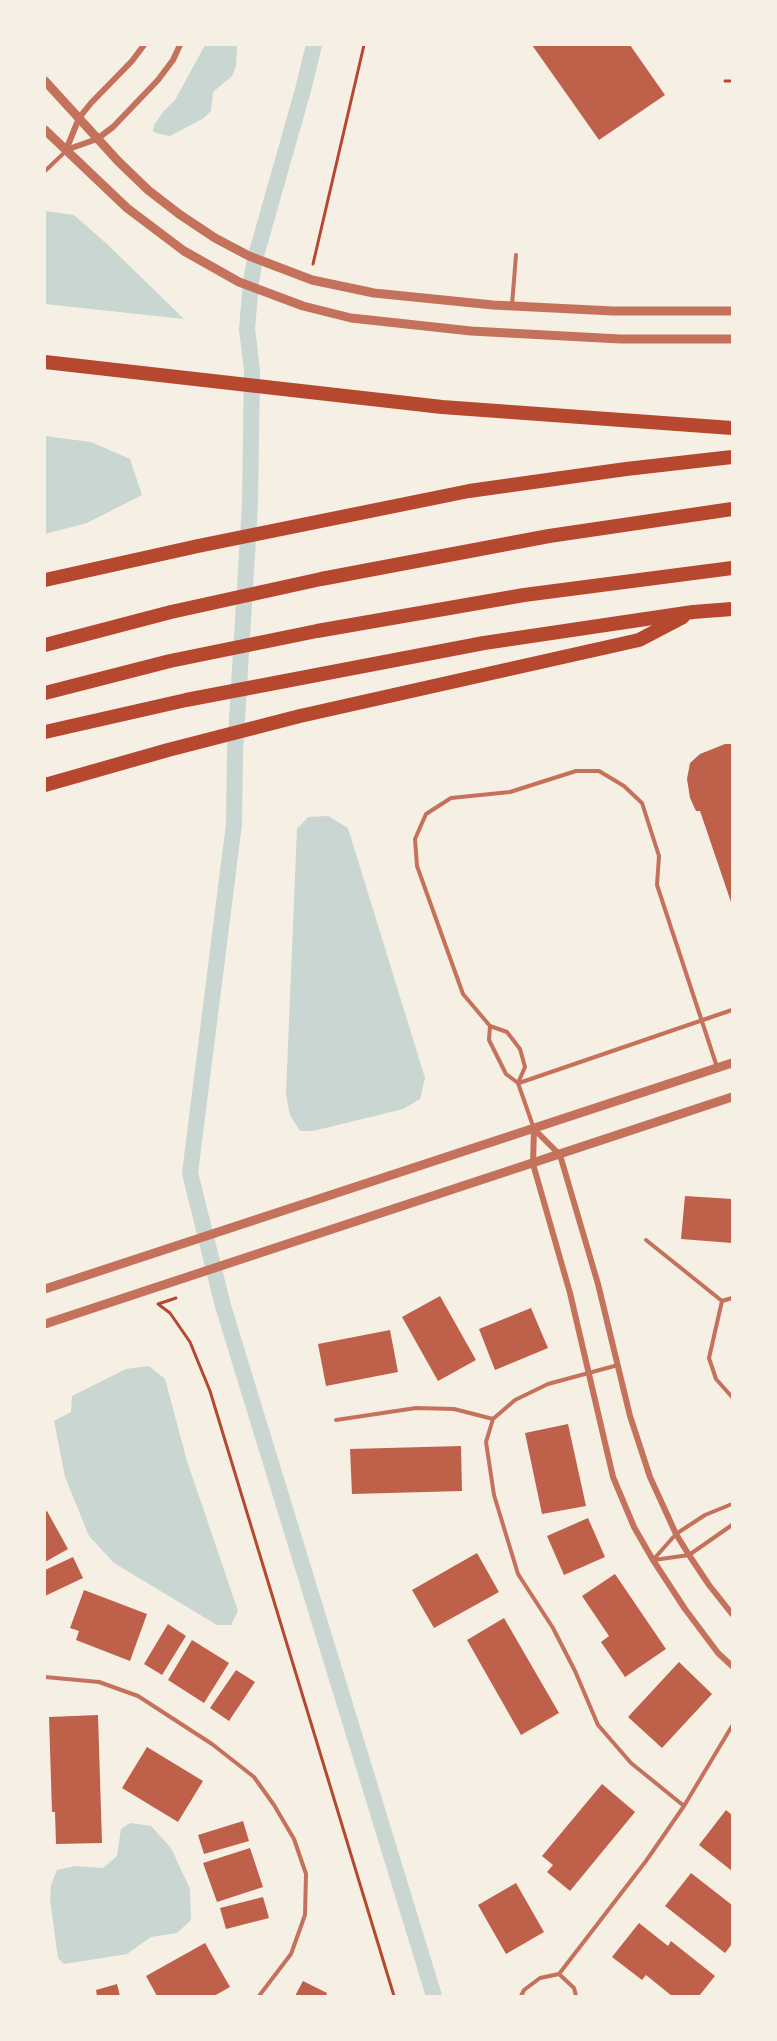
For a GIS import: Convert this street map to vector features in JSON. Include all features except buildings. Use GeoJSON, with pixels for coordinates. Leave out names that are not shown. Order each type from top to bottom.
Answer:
{"type":"FeatureCollection","features":[{"type":"Feature","properties":{"kind":"highway"},"geometry":{"type":"LineString","coordinates":[[45,363],[442,406],[732,428]]}},
{"type":"Feature","properties":{"kind":"highway"},"geometry":{"type":"LineString","coordinates":[[45,580],[198,546],[479,490],[626,469],[732,457]]}},
{"type":"Feature","properties":{"kind":"highway"},"geometry":{"type":"LineString","coordinates":[[45,645],[171,612],[321,579],[549,536],[732,509]]}},
{"type":"Feature","properties":{"kind":"highway"},"geometry":{"type":"LineString","coordinates":[[45,693],[170,661],[317,631],[524,595],[732,568]]}},
{"type":"Feature","properties":{"kind":"highway"},"geometry":{"type":"LineString","coordinates":[[45,732],[186,700],[484,643],[693,612],[732,609]]}},
{"type":"Feature","properties":{"kind":"highway"},"geometry":{"type":"LineString","coordinates":[[45,785],[300,716],[639,640],[693,612]]}},
{"type":"Feature","properties":{"kind":"street"},"geometry":{"type":"LineString","coordinates":[[66,150],[79,118],[144,45]]}},
{"type":"Feature","properties":{"kind":"street"},"geometry":{"type":"LineString","coordinates":[[66,150],[97,139],[113,127],[158,80],[180,45]]}},
{"type":"Feature","properties":{"kind":"street"},"geometry":{"type":"LineString","coordinates":[[45,81],[133,176],[163,202],[197,227],[229,246],[290,272],[330,285],[404,297],[613,311],[732,311]]}},
{"type":"Feature","properties":{"kind":"street"},"geometry":{"type":"LineString","coordinates":[[45,130],[144,222],[184,251],[222,274],[283,300],[351,318],[451,329],[590,338],[732,339]]}},
{"type":"Feature","properties":{"kind":"street"},"geometry":{"type":"LineString","coordinates":[[45,1289],[732,1063]]}},
{"type":"Feature","properties":{"kind":"street"},"geometry":{"type":"LineString","coordinates":[[45,1324],[732,1097]]}},
{"type":"Feature","properties":{"kind":"street"},"geometry":{"type":"LineString","coordinates":[[534,1129],[560,1155],[598,1284],[630,1416],[650,1477],[676,1534],[709,1586],[732,1614]]}},
{"type":"Feature","properties":{"kind":"street"},"geometry":{"type":"LineString","coordinates":[[534,1129],[532,1164],[570,1293],[613,1477],[634,1527],[653,1560],[718,1653],[732,1666]]}},
{"type":"Feature","properties":{"kind":"lane"},"geometry":{"type":"LineString","coordinates":[[45,171],[66,150]]}},
{"type":"Feature","properties":{"kind":"lane"},"geometry":{"type":"LineString","coordinates":[[512,306],[516,255]]}},
{"type":"Feature","properties":{"kind":"lane"},"geometry":{"type":"LineString","coordinates":[[518,1083],[525,1067],[520,1049],[507,1032],[490,1026],[463,994],[417,866],[415,838],[426,814],[451,798],[510,792],[576,771],[599,771],[624,786],[642,803],[659,856],[657,885],[717,1068]]}},
{"type":"Feature","properties":{"kind":"lane"},"geometry":{"type":"LineString","coordinates":[[518,1083],[732,1010]]}},
{"type":"Feature","properties":{"kind":"lane"},"geometry":{"type":"LineString","coordinates":[[490,1026],[489,1040],[506,1074],[518,1083],[534,1129]]}},
{"type":"Feature","properties":{"kind":"lane"},"geometry":{"type":"LineString","coordinates":[[646,1240],[722,1301]]}},
{"type":"Feature","properties":{"kind":"lane"},"geometry":{"type":"LineString","coordinates":[[722,1301],[732,1298]]}},
{"type":"Feature","properties":{"kind":"lane"},"geometry":{"type":"LineString","coordinates":[[722,1301],[709,1358],[716,1379],[732,1397]]}},
{"type":"Feature","properties":{"kind":"lane"},"geometry":{"type":"LineString","coordinates":[[618,1365],[548,1384],[515,1400],[494,1419],[486,1442],[494,1496],[518,1574],[553,1628],[575,1671],[598,1725],[631,1763],[684,1806]]}},
{"type":"Feature","properties":{"kind":"lane"},"geometry":{"type":"LineString","coordinates":[[336,1420],[416,1408],[454,1409],[494,1419]]}},
{"type":"Feature","properties":{"kind":"lane"},"geometry":{"type":"LineString","coordinates":[[653,1560],[676,1534],[705,1515],[732,1504]]}},
{"type":"Feature","properties":{"kind":"lane"},"geometry":{"type":"LineString","coordinates":[[653,1560],[689,1555],[732,1525]]}},
{"type":"Feature","properties":{"kind":"lane"},"geometry":{"type":"LineString","coordinates":[[45,1677],[99,1682],[138,1696],[212,1744],[254,1777],[274,1805],[294,1839],[306,1874],[305,1915],[291,1954],[259,1996]]}},
{"type":"Feature","properties":{"kind":"lane"},"geometry":{"type":"LineString","coordinates":[[521,1996],[524,1990],[540,1978],[559,1974],[646,1861],[684,1806],[732,1726]]}},
{"type":"Feature","properties":{"kind":"lane"},"geometry":{"type":"LineString","coordinates":[[559,1974],[574,1988],[576,1996]]}},
{"type":"Feature","properties":{"kind":"path"},"geometry":{"type":"LineString","coordinates":[[313,264],[364,45]]}},
{"type":"Feature","properties":{"kind":"path"},"geometry":{"type":"LineString","coordinates":[[725,81],[732,81]]}},
{"type":"Feature","properties":{"kind":"path"},"geometry":{"type":"LineString","coordinates":[[176,1298],[158,1304],[170,1313],[190,1342],[210,1390],[394,1996]]}},
{"type":"Feature","properties":{"kind":"shaded area"},"geometry":{"type":"Polygon","coordinates":[[[205,45],[237,45],[236,66],[232,76],[213,92],[211,111],[204,118],[170,136],[156,133],[153,131],[154,125],[175,100],[205,45]]]}},
{"type":"Feature","properties":{"kind":"shaded area"},"geometry":{"type":"Polygon","coordinates":[[[45,211],[74,215],[184,319],[45,304],[45,211]]]}},
{"type":"Feature","properties":{"kind":"shaded area"},"geometry":{"type":"Polygon","coordinates":[[[45,436],[91,442],[130,459],[142,495],[87,523],[45,534],[45,436]]]}},
{"type":"Feature","properties":{"kind":"shaded area"},"geometry":{"type":"Polygon","coordinates":[[[328,816],[348,828],[425,1078],[420,1099],[403,1109],[313,1131],[300,1131],[290,1115],[286,1094],[297,829],[308,817],[328,816]]]}},
{"type":"Feature","properties":{"kind":"shaded area"},"geometry":{"type":"Polygon","coordinates":[[[149,1366],[165,1379],[187,1461],[238,1611],[231,1625],[217,1625],[114,1563],[89,1536],[65,1477],[54,1421],[71,1412],[72,1396],[126,1369],[149,1366]]]}},
{"type":"Feature","properties":{"kind":"shaded area"},"geometry":{"type":"Polygon","coordinates":[[[130,1823],[151,1826],[171,1848],[190,1889],[191,1920],[177,1933],[151,1937],[127,1954],[64,1964],[58,1958],[50,1899],[51,1885],[57,1870],[75,1866],[103,1868],[117,1856],[121,1829],[130,1823]]]}},
{"type":"Feature","properties":{"kind":"waterway"},"geometry":{"type":"LineString","coordinates":[[314,45],[255,259],[251,282],[247,329],[252,370],[250,504],[235,752],[234,824],[190,1173],[223,1306],[434,1996]]}}]}
